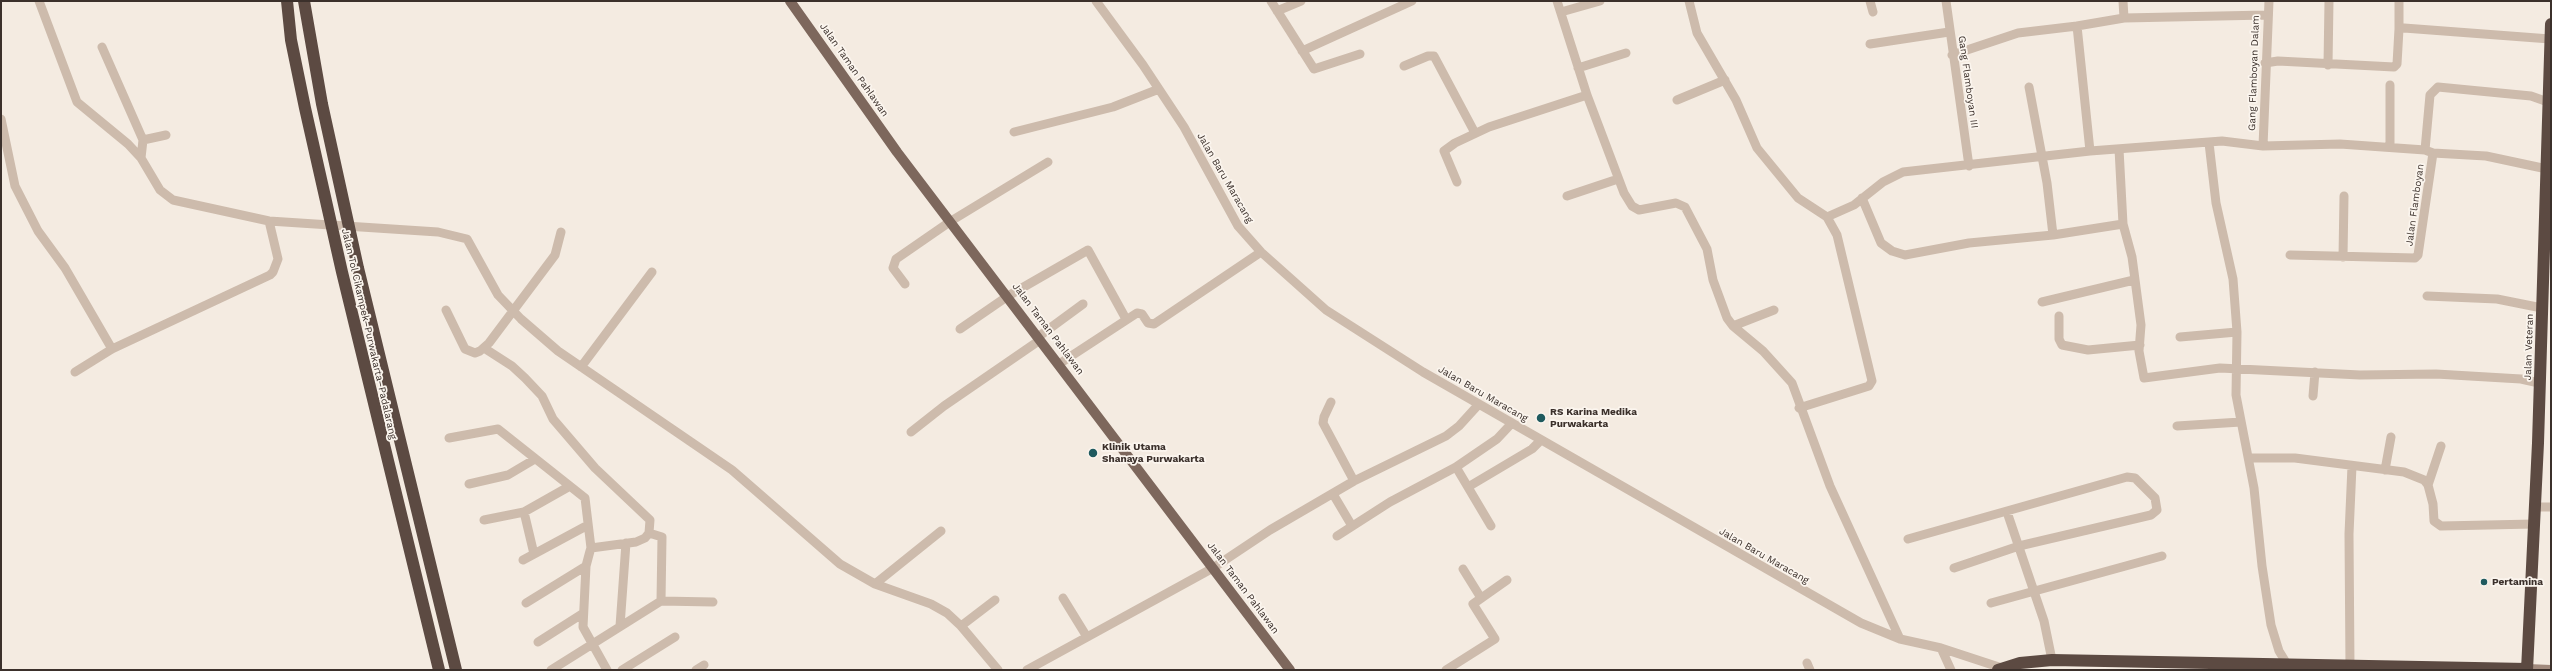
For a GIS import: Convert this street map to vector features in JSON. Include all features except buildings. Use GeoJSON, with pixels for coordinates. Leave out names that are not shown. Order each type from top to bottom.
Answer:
{"type":"FeatureCollection","features":[{"type":"Feature","properties":{"kind":"highway","name":"Jalan Tol Cikampek–Purwakarta–Padalarang"},"geometry":{"type":"LineString","coordinates":[[287,1],[291,40],[342,272],[439,670]]}},
{"type":"Feature","properties":{"kind":"highway","name":"Jalan Tol Cikampek–Purwakarta–Padalarang"},"geometry":{"type":"LineString","coordinates":[[304,1],[322,104],[357,260],[456,670]]}},
{"type":"Feature","properties":{"kind":"highway","name":"Jalan Veteran"},"geometry":{"type":"LineString","coordinates":[[2527,670],[2539,383],[2545,304],[2547,169],[2549,152],[2548,102],[2551,24]]}},
{"type":"Feature","properties":{"kind":"highway"},"geometry":{"type":"LineString","coordinates":[[2000,669],[2052,660],[2287,664],[2343,668],[2527,670]]}},
{"type":"Feature","properties":{"kind":"main road","name":"Jalan Taman Pahlawan"},"geometry":{"type":"LineString","coordinates":[[790,1],[897,152],[1008,296],[1290,670]]}},
{"type":"Feature","properties":{"kind":"main road"},"geometry":{"type":"LineString","coordinates":[[2527,670],[2551,670]]}},
{"type":"Feature","properties":{"kind":"street"},"geometry":{"type":"LineString","coordinates":[[39,1],[77,102],[120,136],[141,158],[160,190],[173,200],[269,221],[438,232],[467,239],[475,250],[488,280],[512,310],[533,331],[581,367],[727,467],[832,557],[875,584],[931,604],[947,613],[961,626],[998,670]]}},
{"type":"Feature","properties":{"kind":"street","name":"Jalan Baru Maracang"},"geometry":{"type":"LineString","coordinates":[[1096,1],[1159,89],[1184,127],[1238,226],[1261,252],[1326,310],[1346,324],[1479,404],[1836,610],[1861,623],[1900,639],[1941,648],[2000,669]]}},
{"type":"Feature","properties":{"kind":"street"},"geometry":{"type":"LineString","coordinates":[[1271,1],[1302,51],[1316,70],[1360,54]]}},
{"type":"Feature","properties":{"kind":"street"},"geometry":{"type":"LineString","coordinates":[[1277,11],[1301,1]]}},
{"type":"Feature","properties":{"kind":"street"},"geometry":{"type":"LineString","coordinates":[[1302,51],[1412,1]]}},
{"type":"Feature","properties":{"kind":"street"},"geometry":{"type":"LineString","coordinates":[[1557,1],[1587,95],[1618,179],[1632,206],[1639,210],[1676,203],[1685,207],[1707,249],[1720,304],[1733,326],[1763,351],[1792,383],[1799,408],[1830,486],[1900,639]]}},
{"type":"Feature","properties":{"kind":"street"},"geometry":{"type":"LineString","coordinates":[[1561,12],[1600,1]]}},
{"type":"Feature","properties":{"kind":"street"},"geometry":{"type":"LineString","coordinates":[[1689,1],[1697,33],[1713,63],[1725,80],[1765,159],[1798,198],[1827,217],[1837,235],[1872,381],[1869,386],[1799,408]]}},
{"type":"Feature","properties":{"kind":"street"},"geometry":{"type":"LineString","coordinates":[[1870,1],[1873,12]]}},
{"type":"Feature","properties":{"kind":"street","name":"Gang Flamboyan III"},"geometry":{"type":"LineString","coordinates":[[1946,1],[1952,55],[1969,166]]}},
{"type":"Feature","properties":{"kind":"street"},"geometry":{"type":"LineString","coordinates":[[2123,1],[2124,18]]}},
{"type":"Feature","properties":{"kind":"street","name":"Gang Flamboyan Dalam"},"geometry":{"type":"LineString","coordinates":[[2263,146],[2265,63],[2269,1]]}},
{"type":"Feature","properties":{"kind":"street"},"geometry":{"type":"LineString","coordinates":[[2328,65],[2329,1]]}},
{"type":"Feature","properties":{"kind":"street"},"geometry":{"type":"LineString","coordinates":[[2265,63],[2278,61],[2328,65],[2394,66],[2397,64],[2399,1]]}},
{"type":"Feature","properties":{"kind":"street"},"geometry":{"type":"LineString","coordinates":[[1952,55],[2018,33],[2077,26],[2124,18],[2267,15]]}},
{"type":"Feature","properties":{"kind":"street"},"geometry":{"type":"LineString","coordinates":[[2077,26],[2090,151]]}},
{"type":"Feature","properties":{"kind":"street"},"geometry":{"type":"LineString","coordinates":[[2399,29],[2550,39]]}},
{"type":"Feature","properties":{"kind":"street"},"geometry":{"type":"LineString","coordinates":[[1870,44],[1950,32]]}},
{"type":"Feature","properties":{"kind":"street"},"geometry":{"type":"LineString","coordinates":[[102,47],[143,140],[141,158]]}},
{"type":"Feature","properties":{"kind":"street"},"geometry":{"type":"LineString","coordinates":[[1578,68],[1626,53]]}},
{"type":"Feature","properties":{"kind":"street"},"geometry":{"type":"LineString","coordinates":[[1404,66],[1428,56],[1434,56],[1475,133]]}},
{"type":"Feature","properties":{"kind":"street"},"geometry":{"type":"LineString","coordinates":[[1677,100],[1725,80]]}},
{"type":"Feature","properties":{"kind":"street"},"geometry":{"type":"LineString","coordinates":[[2390,85],[2390,148]]}},
{"type":"Feature","properties":{"kind":"street"},"geometry":{"type":"LineString","coordinates":[[2429,152],[2430,95],[2438,87],[2531,96],[2548,102]]}},
{"type":"Feature","properties":{"kind":"street"},"geometry":{"type":"LineString","coordinates":[[2029,88],[2050,198],[2054,235]]}},
{"type":"Feature","properties":{"kind":"street"},"geometry":{"type":"LineString","coordinates":[[1014,132],[1113,107],[1159,89]]}},
{"type":"Feature","properties":{"kind":"street"},"geometry":{"type":"LineString","coordinates":[[1457,182],[1444,151],[1475,133],[1587,95]]}},
{"type":"Feature","properties":{"kind":"street"},"geometry":{"type":"LineString","coordinates":[[1,119],[16,186],[38,231],[65,268],[112,348]]}},
{"type":"Feature","properties":{"kind":"street"},"geometry":{"type":"LineString","coordinates":[[143,140],[166,135]]}},
{"type":"Feature","properties":{"kind":"street"},"geometry":{"type":"LineString","coordinates":[[1827,217],[1854,205],[1884,182],[1903,172],[2119,149],[2237,142],[2263,146],[2340,144],[2486,156],[2547,169]]}},
{"type":"Feature","properties":{"kind":"street"},"geometry":{"type":"LineString","coordinates":[[2209,143],[2216,203],[2233,279],[2237,332],[2236,395],[2250,458],[2262,566],[2271,625],[2279,651],[2287,664]]}},
{"type":"Feature","properties":{"kind":"street"},"geometry":{"type":"LineString","coordinates":[[2119,149],[2123,224],[2132,257],[2141,325],[2141,370],[2146,379],[2220,368],[2360,375],[2436,374],[2521,379],[2539,383]]}},
{"type":"Feature","properties":{"kind":"street","name":"Jalan Flamboyan"},"geometry":{"type":"LineString","coordinates":[[2343,257],[2410,259],[2418,255],[2429,152]]}},
{"type":"Feature","properties":{"kind":"street"},"geometry":{"type":"LineString","coordinates":[[905,284],[893,268],[896,259],[951,221],[1048,162]]}},
{"type":"Feature","properties":{"kind":"street"},"geometry":{"type":"LineString","coordinates":[[1567,196],[1618,179]]}},
{"type":"Feature","properties":{"kind":"street"},"geometry":{"type":"LineString","coordinates":[[2290,255],[2343,257],[2344,196]]}},
{"type":"Feature","properties":{"kind":"street"},"geometry":{"type":"LineString","coordinates":[[1862,198],[1881,243],[1892,251],[1905,255],[1969,243],[2054,235],[2123,224]]}},
{"type":"Feature","properties":{"kind":"street"},"geometry":{"type":"LineString","coordinates":[[75,372],[112,348],[169,323],[273,272],[278,259],[269,221]]}},
{"type":"Feature","properties":{"kind":"street"},"geometry":{"type":"LineString","coordinates":[[446,310],[465,349],[475,353],[484,348],[555,255],[561,232]]}},
{"type":"Feature","properties":{"kind":"street"},"geometry":{"type":"LineString","coordinates":[[960,329],[1008,296],[1088,250],[1126,319]]}},
{"type":"Feature","properties":{"kind":"street"},"geometry":{"type":"LineString","coordinates":[[1059,364],[1126,319],[1140,313],[1148,324],[1154,324],[1261,252]]}},
{"type":"Feature","properties":{"kind":"street"},"geometry":{"type":"LineString","coordinates":[[581,367],[652,272]]}},
{"type":"Feature","properties":{"kind":"street"},"geometry":{"type":"LineString","coordinates":[[2042,302],[2134,280]]}},
{"type":"Feature","properties":{"kind":"street"},"geometry":{"type":"LineString","coordinates":[[2427,296],[2497,299],[2545,304]]}},
{"type":"Feature","properties":{"kind":"street"},"geometry":{"type":"LineString","coordinates":[[911,432],[944,406],[1039,339],[1083,304]]}},
{"type":"Feature","properties":{"kind":"street"},"geometry":{"type":"LineString","coordinates":[[1733,326],[1774,310]]}},
{"type":"Feature","properties":{"kind":"street"},"geometry":{"type":"LineString","coordinates":[[2059,316],[2059,339],[2062,345],[2088,350],[2140,345]]}},
{"type":"Feature","properties":{"kind":"street"},"geometry":{"type":"LineString","coordinates":[[2180,337],[2237,332]]}},
{"type":"Feature","properties":{"kind":"street"},"geometry":{"type":"LineString","coordinates":[[484,348],[512,366],[542,396],[553,420],[595,468],[648,515],[651,524],[649,533],[645,538],[626,543],[591,548]]}},
{"type":"Feature","properties":{"kind":"street"},"geometry":{"type":"LineString","coordinates":[[2313,396],[2315,372]]}},
{"type":"Feature","properties":{"kind":"street"},"geometry":{"type":"LineString","coordinates":[[1331,402],[1324,417],[1323,423],[1354,481]]}},
{"type":"Feature","properties":{"kind":"street"},"geometry":{"type":"LineString","coordinates":[[1027,670],[1213,568],[1354,481],[1446,436],[1479,404]]}},
{"type":"Feature","properties":{"kind":"street"},"geometry":{"type":"LineString","coordinates":[[2177,426],[2241,422]]}},
{"type":"Feature","properties":{"kind":"street"},"geometry":{"type":"LineString","coordinates":[[1337,536],[1404,494],[1456,467],[1497,439],[1512,423]]}},
{"type":"Feature","properties":{"kind":"street"},"geometry":{"type":"LineString","coordinates":[[449,438],[498,429],[585,498],[591,548],[586,566],[582,614],[583,627],[607,670]]}},
{"type":"Feature","properties":{"kind":"street"},"geometry":{"type":"LineString","coordinates":[[2385,470],[2391,437]]}},
{"type":"Feature","properties":{"kind":"street"},"geometry":{"type":"LineString","coordinates":[[1468,487],[1515,460],[1532,449],[1541,440]]}},
{"type":"Feature","properties":{"kind":"street"},"geometry":{"type":"LineString","coordinates":[[2428,485],[2441,446]]}},
{"type":"Feature","properties":{"kind":"street"},"geometry":{"type":"LineString","coordinates":[[2250,458],[2295,458],[2404,472],[2424,480],[2428,485],[2435,523],[2462,526],[2534,524]]}},
{"type":"Feature","properties":{"kind":"street"},"geometry":{"type":"LineString","coordinates":[[469,484],[508,475],[535,459]]}},
{"type":"Feature","properties":{"kind":"street"},"geometry":{"type":"LineString","coordinates":[[2343,668],[2352,466]]}},
{"type":"Feature","properties":{"kind":"street"},"geometry":{"type":"LineString","coordinates":[[1456,467],[1491,526]]}},
{"type":"Feature","properties":{"kind":"street"},"geometry":{"type":"LineString","coordinates":[[1908,540],[2127,477],[2135,478],[2155,498],[2157,510],[2151,515],[2019,546],[1954,568]]}},
{"type":"Feature","properties":{"kind":"street"},"geometry":{"type":"LineString","coordinates":[[484,520],[524,512],[570,486]]}},
{"type":"Feature","properties":{"kind":"street"},"geometry":{"type":"LineString","coordinates":[[1333,494],[1352,526]]}},
{"type":"Feature","properties":{"kind":"street"},"geometry":{"type":"LineString","coordinates":[[2534,507],[2551,507]]}},
{"type":"Feature","properties":{"kind":"street"},"geometry":{"type":"LineString","coordinates":[[524,512],[534,554]]}},
{"type":"Feature","properties":{"kind":"street"},"geometry":{"type":"LineString","coordinates":[[2006,512],[2044,621],[2052,660]]}},
{"type":"Feature","properties":{"kind":"street"},"geometry":{"type":"LineString","coordinates":[[523,560],[588,525]]}},
{"type":"Feature","properties":{"kind":"street"},"geometry":{"type":"LineString","coordinates":[[875,584],[941,531]]}},
{"type":"Feature","properties":{"kind":"street"},"geometry":{"type":"LineString","coordinates":[[649,533],[662,537],[661,601]]}},
{"type":"Feature","properties":{"kind":"street"},"geometry":{"type":"LineString","coordinates":[[620,626],[626,543]]}},
{"type":"Feature","properties":{"kind":"street"},"geometry":{"type":"LineString","coordinates":[[1991,603],[2162,556]]}},
{"type":"Feature","properties":{"kind":"street"},"geometry":{"type":"LineString","coordinates":[[526,603],[586,566]]}},
{"type":"Feature","properties":{"kind":"street"},"geometry":{"type":"LineString","coordinates":[[1463,569],[1481,598]]}},
{"type":"Feature","properties":{"kind":"street"},"geometry":{"type":"LineString","coordinates":[[1446,670],[1495,639],[1474,607],[1481,598],[1507,580]]}},
{"type":"Feature","properties":{"kind":"street"},"geometry":{"type":"LineString","coordinates":[[1063,598],[1087,637]]}},
{"type":"Feature","properties":{"kind":"street"},"geometry":{"type":"LineString","coordinates":[[961,626],[995,600]]}},
{"type":"Feature","properties":{"kind":"street"},"geometry":{"type":"LineString","coordinates":[[551,670],[661,601],[713,602]]}},
{"type":"Feature","properties":{"kind":"street"},"geometry":{"type":"LineString","coordinates":[[538,642],[582,614]]}},
{"type":"Feature","properties":{"kind":"street"},"geometry":{"type":"LineString","coordinates":[[622,670],[675,637]]}},
{"type":"Feature","properties":{"kind":"street"},"geometry":{"type":"LineString","coordinates":[[1941,648],[1951,670]]}},
{"type":"Feature","properties":{"kind":"place","name":"RS Karina Medika Purwakarta"},"geometry":{"type":"Point","coordinates":[1541,418]}},
{"type":"Feature","properties":{"kind":"place","name":"Klinik Utama Shanaya Purwakarta"},"geometry":{"type":"Point","coordinates":[1093,453]}},
{"type":"Feature","properties":{"kind":"place","name":"Pertamina"},"geometry":{"type":"Point","coordinates":[2484,582]}}]}
